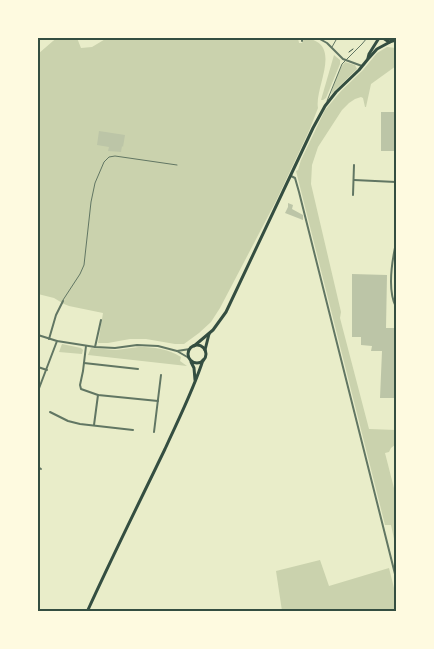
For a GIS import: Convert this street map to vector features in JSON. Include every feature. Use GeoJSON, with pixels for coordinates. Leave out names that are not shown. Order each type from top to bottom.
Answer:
{"type":"FeatureCollection","features":[{"type":"Feature","properties":{"kind":"main road"},"geometry":{"type":"LineString","coordinates":[[368,59],[379,38]]}},
{"type":"Feature","properties":{"kind":"main road"},"geometry":{"type":"LineString","coordinates":[[383,38],[394,42]]}},
{"type":"Feature","properties":{"kind":"main road"},"geometry":{"type":"LineString","coordinates":[[195,380],[194,368],[188,354],[190,349],[209,334],[226,312],[326,104],[377,49],[394,42]]}},
{"type":"Feature","properties":{"kind":"main road"},"geometry":{"type":"LineString","coordinates":[[204,350],[209,334]]}},
{"type":"Feature","properties":{"kind":"main road"},"geometry":{"type":"LineString","coordinates":[[87,612],[169,440],[206,355],[200,346],[194,346]]}},
{"type":"Feature","properties":{"kind":"main road"},"geometry":{"type":"LineString","coordinates":[[190,360],[196,363],[203,360]]}},
{"type":"Feature","properties":{"kind":"street"},"geometry":{"type":"LineString","coordinates":[[318,38],[327,43],[344,60],[362,66]]}},
{"type":"Feature","properties":{"kind":"street"},"geometry":{"type":"LineString","coordinates":[[353,196],[354,165]]}},
{"type":"Feature","properties":{"kind":"street"},"geometry":{"type":"LineString","coordinates":[[291,176],[295,178],[299,192],[396,578]]}},
{"type":"Feature","properties":{"kind":"street"},"geometry":{"type":"LineString","coordinates":[[354,180],[396,181]]}},
{"type":"Feature","properties":{"kind":"street"},"geometry":{"type":"LineString","coordinates":[[396,243],[391,280],[396,307]]}},
{"type":"Feature","properties":{"kind":"street"},"geometry":{"type":"LineString","coordinates":[[49,339],[56,315],[63,301]]}},
{"type":"Feature","properties":{"kind":"street"},"geometry":{"type":"LineString","coordinates":[[95,347],[100,320]]}},
{"type":"Feature","properties":{"kind":"street"},"geometry":{"type":"LineString","coordinates":[[38,335],[57,341],[95,347],[158,346],[177,351],[190,360]]}},
{"type":"Feature","properties":{"kind":"street"},"geometry":{"type":"LineString","coordinates":[[38,391],[57,341]]}},
{"type":"Feature","properties":{"kind":"street"},"geometry":{"type":"LineString","coordinates":[[86,346],[80,388],[98,395],[158,401]]}},
{"type":"Feature","properties":{"kind":"street"},"geometry":{"type":"LineString","coordinates":[[177,351],[190,349]]}},
{"type":"Feature","properties":{"kind":"street"},"geometry":{"type":"LineString","coordinates":[[84,363],[138,369]]}},
{"type":"Feature","properties":{"kind":"street"},"geometry":{"type":"LineString","coordinates":[[38,367],[47,370]]}},
{"type":"Feature","properties":{"kind":"street"},"geometry":{"type":"LineString","coordinates":[[154,432],[161,376]]}},
{"type":"Feature","properties":{"kind":"street"},"geometry":{"type":"LineString","coordinates":[[94,425],[98,395]]}},
{"type":"Feature","properties":{"kind":"street"},"geometry":{"type":"LineString","coordinates":[[50,412],[68,421],[133,430]]}},
{"type":"Feature","properties":{"kind":"lane"},"geometry":{"type":"LineString","coordinates":[[326,104],[344,60],[367,38]]}},
{"type":"Feature","properties":{"kind":"lane"},"geometry":{"type":"LineString","coordinates":[[332,48],[336,40]]}},
{"type":"Feature","properties":{"kind":"lane"},"geometry":{"type":"LineString","coordinates":[[63,301],[84,265],[92,194],[104,162],[109,157],[115,156],[177,165]]}},
{"type":"Feature","properties":{"kind":"green space"},"geometry":{"type":"Polygon","coordinates":[[[57,38],[77,38],[81,48],[92,47],[107,38],[298,38],[299,43],[302,43],[304,38],[316,41],[323,48],[325,67],[318,99],[318,108],[309,131],[276,201],[220,308],[211,322],[184,344],[146,339],[98,343],[103,313],[69,306],[54,298],[38,294],[38,54],[57,38]]]}},
{"type":"Feature","properties":{"kind":"green space"},"geometry":{"type":"Polygon","coordinates":[[[387,47],[396,48],[396,66],[371,84],[366,107],[361,97],[349,103],[342,110],[318,147],[312,165],[311,184],[341,312],[340,318],[369,429],[396,430],[396,444],[389,452],[385,453],[396,496],[396,548],[391,525],[385,525],[296,171],[325,110],[377,53],[387,47]]]}},
{"type":"Feature","properties":{"kind":"green space"},"geometry":{"type":"Polygon","coordinates":[[[334,55],[340,60],[340,64],[326,98],[321,100],[334,55]]]}},
{"type":"Feature","properties":{"kind":"green space"},"geometry":{"type":"Polygon","coordinates":[[[345,62],[355,65],[357,69],[331,94],[338,73],[345,62]]]}},
{"type":"Feature","properties":{"kind":"green space"},"geometry":{"type":"Polygon","coordinates":[[[62,344],[81,348],[83,350],[82,354],[59,352],[62,344]]]}},
{"type":"Feature","properties":{"kind":"green space"},"geometry":{"type":"Polygon","coordinates":[[[139,347],[166,350],[181,357],[180,361],[187,366],[88,355],[91,348],[116,350],[139,347]]]}},
{"type":"Feature","properties":{"kind":"green space"},"geometry":{"type":"Polygon","coordinates":[[[320,560],[329,586],[389,568],[396,596],[396,611],[282,611],[276,571],[320,560]]]}},
{"type":"Feature","properties":{"kind":"building"},"geometry":{"type":"Polygon","coordinates":[[[381,112],[394,112],[394,151],[381,151],[381,112]]]}},
{"type":"Feature","properties":{"kind":"building"},"geometry":{"type":"Polygon","coordinates":[[[99,131],[125,135],[121,152],[108,151],[109,147],[97,145],[99,131]]]}},
{"type":"Feature","properties":{"kind":"building"},"geometry":{"type":"Polygon","coordinates":[[[288,203],[293,205],[292,209],[303,215],[303,220],[285,213],[288,203]]]}},
{"type":"Feature","properties":{"kind":"building"},"geometry":{"type":"Polygon","coordinates":[[[352,274],[387,275],[386,328],[396,328],[396,398],[380,398],[382,351],[371,351],[372,346],[361,345],[361,337],[352,337],[352,274]]]}}]}
